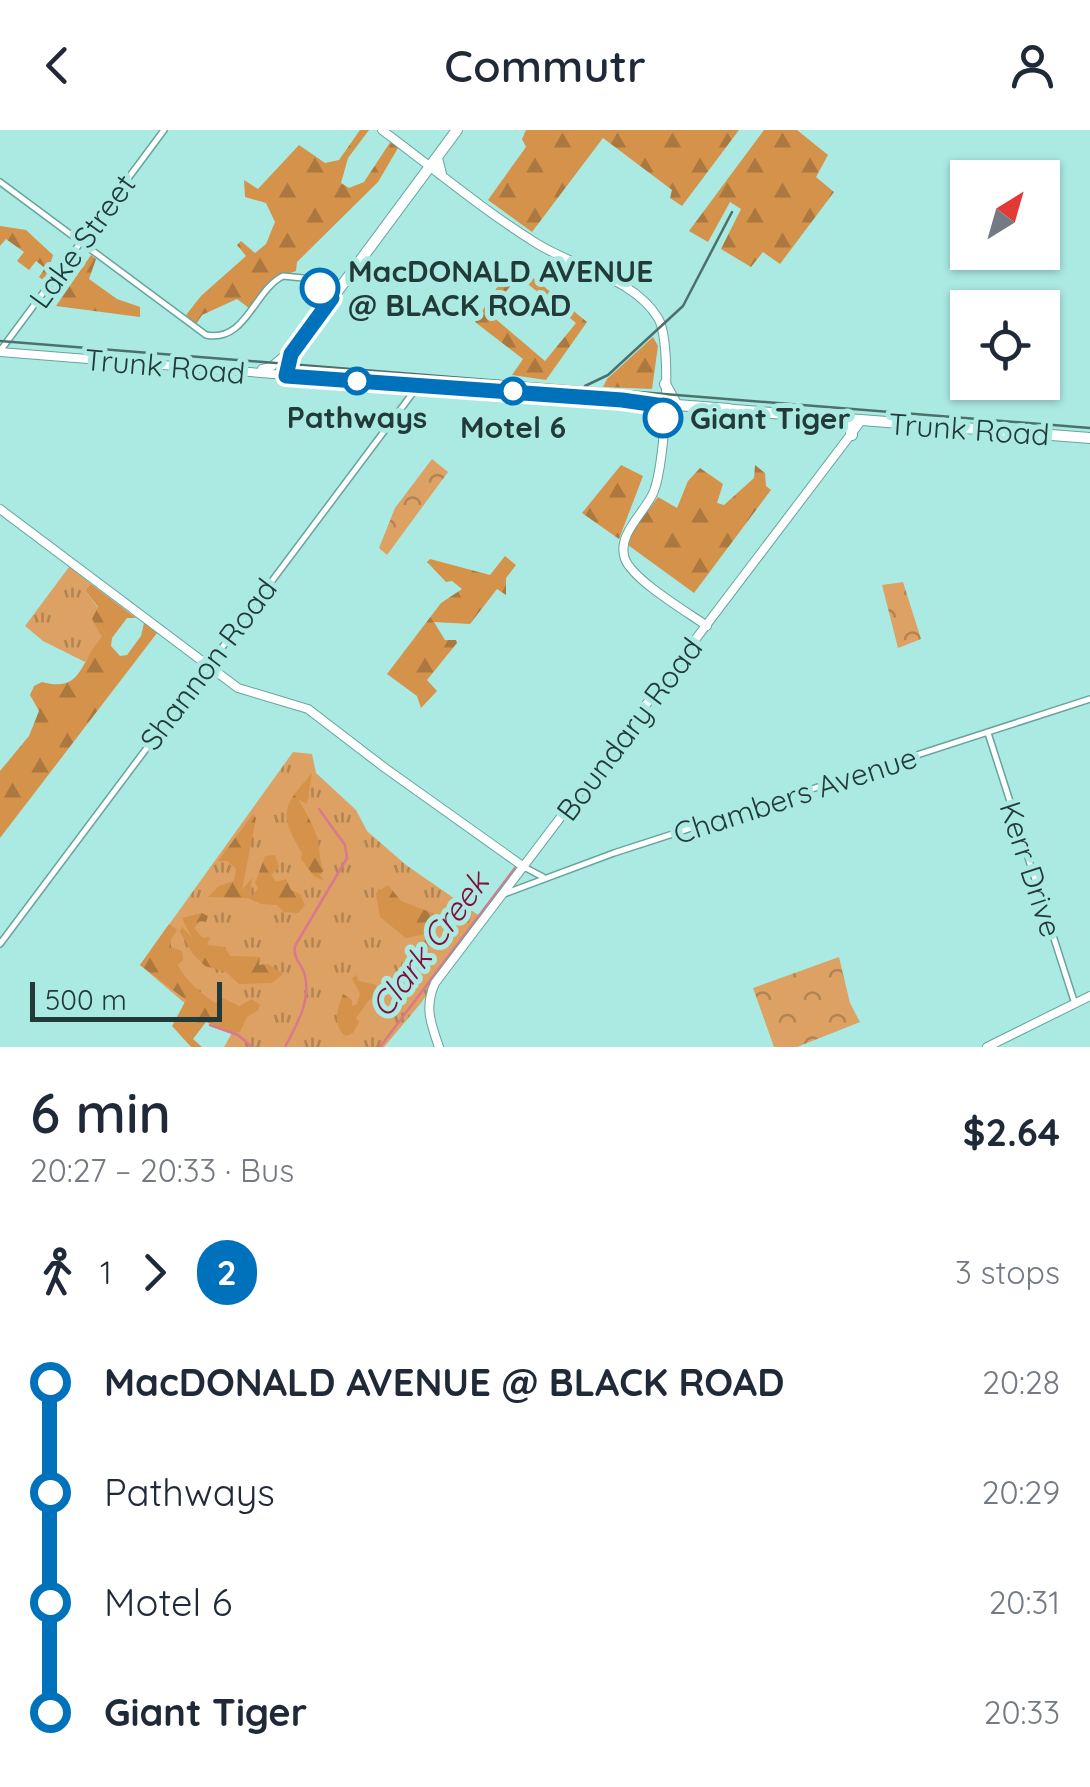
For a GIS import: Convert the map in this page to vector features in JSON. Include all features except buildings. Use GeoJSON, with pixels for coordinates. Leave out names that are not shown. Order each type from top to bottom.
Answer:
{"type":"FeatureCollection","features":[{"type":"Feature","properties":{"kind":"highway"},"geometry":{"type":"LineString","coordinates":[[286,376],[289,359],[298,344],[436,166],[457,130]]}},
{"type":"Feature","properties":{"kind":"highway"},"geometry":{"type":"LineString","coordinates":[[298,344],[293,360],[295,369],[329,379]]}},
{"type":"Feature","properties":{"kind":"highway","name":"Trunk Road"},"geometry":{"type":"LineString","coordinates":[[286,376],[1090,438]]}},
{"type":"Feature","properties":{"kind":"highway"},"geometry":{"type":"LineString","coordinates":[[660,404],[666,384]]}},
{"type":"Feature","properties":{"kind":"highway"},"geometry":{"type":"LineString","coordinates":[[666,384],[676,404]]}},
{"type":"Feature","properties":{"kind":"highway","name":"Trunk Road"},"geometry":{"type":"LineString","coordinates":[[660,404],[729,410]]}},
{"type":"Feature","properties":{"kind":"highway"},"geometry":{"type":"LineString","coordinates":[[838,418],[849,426],[852,435]]}},
{"type":"Feature","properties":{"kind":"main road"},"geometry":{"type":"LineString","coordinates":[[382,130],[540,246],[631,290],[649,306],[662,326],[667,346],[666,384]]}},
{"type":"Feature","properties":{"kind":"main road"},"geometry":{"type":"LineString","coordinates":[[243,372],[272,367],[298,344]]}},
{"type":"Feature","properties":{"kind":"main road","name":"Trunk Road"},"geometry":{"type":"LineString","coordinates":[[0,352],[286,376]]}},
{"type":"Feature","properties":{"kind":"main road"},"geometry":{"type":"LineString","coordinates":[[660,404],[658,481],[626,536],[624,556],[634,571],[706,626]]}},
{"type":"Feature","properties":{"kind":"main road","name":"Boundary Road"},"geometry":{"type":"LineString","coordinates":[[438,1047],[428,1015],[431,991],[862,421]]}},
{"type":"Feature","properties":{"kind":"main road"},"geometry":{"type":"LineString","coordinates":[[0,509],[244,691],[295,703],[311,712],[524,866]]}},
{"type":"Feature","properties":{"kind":"main road"},"geometry":{"type":"LineString","coordinates":[[987,1047],[1090,996]]}},
{"type":"Feature","properties":{"kind":"street","name":"Lake Street"},"geometry":{"type":"LineString","coordinates":[[0,352],[164,130]]}},
{"type":"Feature","properties":{"kind":"street"},"geometry":{"type":"LineString","coordinates":[[0,182],[197,329],[214,336],[235,330],[272,284],[284,276],[303,278],[332,298]]}},
{"type":"Feature","properties":{"kind":"street","name":"Shannon Road"},"geometry":{"type":"LineString","coordinates":[[0,944],[418,386]]}},
{"type":"Feature","properties":{"kind":"street","name":"Chambers Avenue"},"geometry":{"type":"LineString","coordinates":[[501,896],[534,881],[1090,699]]}},
{"type":"Feature","properties":{"kind":"street","name":"Kerr Drive"},"geometry":{"type":"LineString","coordinates":[[988,733],[1074,1004]]}},
{"type":"Feature","properties":{"kind":"street"},"geometry":{"type":"LineString","coordinates":[[524,866],[544,878]]}},
{"type":"Feature","properties":{"kind":"green space"},"geometry":{"type":"Polygon","coordinates":[[[360,130],[369,130],[348,158],[341,183],[349,188],[364,182],[391,141],[398,148],[378,182],[297,262],[296,271],[271,280],[249,308],[237,299],[202,315],[196,324],[186,315],[201,296],[246,256],[237,245],[241,241],[255,253],[266,244],[275,222],[266,203],[245,197],[244,180],[258,189],[299,145],[325,163],[339,160],[360,130]]]}},
{"type":"Feature","properties":{"kind":"green space"},"geometry":{"type":"Polygon","coordinates":[[[526,130],[739,130],[682,206],[670,198],[672,190],[603,138],[532,232],[488,200],[526,147],[522,139],[526,130]]]}},
{"type":"Feature","properties":{"kind":"green space"},"geometry":{"type":"Polygon","coordinates":[[[764,130],[797,130],[828,155],[816,177],[834,192],[780,264],[763,252],[751,267],[721,249],[741,209],[730,202],[708,242],[689,231],[764,130]]]}},
{"type":"Feature","properties":{"kind":"green space"},"geometry":{"type":"Polygon","coordinates":[[[0,226],[26,230],[53,255],[50,265],[58,269],[47,283],[39,277],[45,268],[36,261],[29,270],[17,261],[24,252],[6,239],[0,246],[0,226]]]}},
{"type":"Feature","properties":{"kind":"green space"},"geometry":{"type":"Polygon","coordinates":[[[91,255],[96,259],[89,279],[117,299],[140,307],[140,317],[56,306],[91,255]]]}},
{"type":"Feature","properties":{"kind":"green space"},"geometry":{"type":"Polygon","coordinates":[[[514,262],[587,322],[546,380],[512,375],[523,359],[475,322],[486,305],[493,311],[491,315],[545,361],[576,323],[518,276],[495,306],[488,301],[514,262]]]}},
{"type":"Feature","properties":{"kind":"green space"},"geometry":{"type":"Polygon","coordinates":[[[653,337],[658,346],[652,389],[603,387],[607,379],[653,337]]]}},
{"type":"Feature","properties":{"kind":"green space"},"geometry":{"type":"Polygon","coordinates":[[[432,459],[448,472],[387,555],[379,548],[395,508],[432,459]]]}},
{"type":"Feature","properties":{"kind":"green space"},"geometry":{"type":"Polygon","coordinates":[[[621,465],[643,476],[619,539],[582,513],[621,465]]]}},
{"type":"Feature","properties":{"kind":"green space"},"geometry":{"type":"Polygon","coordinates":[[[755,465],[765,473],[766,486],[771,490],[694,593],[628,545],[634,529],[658,497],[677,508],[688,481],[700,468],[723,484],[717,503],[724,505],[754,478],[755,465]]]}},
{"type":"Feature","properties":{"kind":"green space"},"geometry":{"type":"Polygon","coordinates":[[[505,556],[516,565],[506,578],[506,595],[497,589],[470,624],[434,622],[445,640],[457,643],[427,680],[437,691],[421,708],[417,696],[387,674],[441,603],[462,589],[452,581],[446,582],[427,562],[430,559],[490,575],[505,556]]]}},
{"type":"Feature","properties":{"kind":"green space"},"geometry":{"type":"Polygon","coordinates":[[[69,567],[91,584],[85,590],[98,608],[103,637],[85,662],[43,641],[25,626],[69,567]]]}},
{"type":"Feature","properties":{"kind":"green space"},"geometry":{"type":"Polygon","coordinates":[[[903,582],[921,639],[898,648],[882,585],[903,582]]]}},
{"type":"Feature","properties":{"kind":"green space"},"geometry":{"type":"Polygon","coordinates":[[[91,584],[136,618],[127,618],[112,638],[111,646],[120,656],[127,655],[141,636],[144,623],[157,633],[0,838],[0,771],[29,736],[39,711],[30,695],[34,686],[73,679],[102,637],[92,619],[98,607],[85,590],[91,584]]]}},
{"type":"Feature","properties":{"kind":"green space"},"geometry":{"type":"Polygon","coordinates":[[[293,752],[312,754],[316,773],[356,810],[367,831],[406,865],[481,917],[421,1003],[384,1047],[224,1047],[232,1033],[201,1017],[140,965],[293,752]]]}},
{"type":"Feature","properties":{"kind":"green space"},"geometry":{"type":"Polygon","coordinates":[[[312,773],[307,804],[298,799],[317,837],[324,870],[320,875],[324,881],[314,876],[301,859],[287,818],[290,802],[312,773]]]}},
{"type":"Feature","properties":{"kind":"green space"},"geometry":{"type":"Polygon","coordinates":[[[253,814],[256,818],[242,890],[252,878],[253,895],[265,856],[275,855],[279,867],[271,875],[276,882],[286,879],[291,890],[300,894],[305,905],[298,913],[284,912],[277,905],[248,898],[208,897],[219,886],[234,881],[236,869],[227,861],[218,861],[253,814]]]}},
{"type":"Feature","properties":{"kind":"green space"},"geometry":{"type":"Polygon","coordinates":[[[388,885],[401,901],[435,914],[438,924],[432,932],[406,938],[380,917],[376,893],[388,885]]]}},
{"type":"Feature","properties":{"kind":"green space"},"geometry":{"type":"Polygon","coordinates":[[[202,913],[208,916],[206,922],[200,921],[194,928],[203,938],[210,937],[207,945],[225,947],[230,956],[260,957],[259,965],[268,964],[283,974],[272,983],[239,984],[226,972],[205,966],[180,932],[182,927],[192,938],[182,918],[202,913]]]}},
{"type":"Feature","properties":{"kind":"green space"},"geometry":{"type":"Polygon","coordinates":[[[169,924],[177,930],[171,947],[182,951],[183,960],[178,965],[199,991],[215,1003],[223,998],[239,1006],[252,999],[260,1005],[247,1017],[240,1032],[206,1022],[193,1039],[202,1047],[191,1047],[172,1026],[186,1000],[140,965],[169,924]]]}},
{"type":"Feature","properties":{"kind":"green space"},"geometry":{"type":"Polygon","coordinates":[[[839,957],[850,1003],[860,1022],[797,1047],[774,1047],[753,988],[839,957]]]}},
{"type":"Feature","properties":{"kind":"green space"},"geometry":{"type":"Polygon","coordinates":[[[357,975],[358,981],[376,985],[379,996],[369,1000],[356,1018],[359,1022],[353,1033],[346,1036],[338,1027],[338,1011],[343,994],[352,1000],[352,1006],[357,1004],[360,994],[352,978],[357,975]]]}},
{"type":"Feature","properties":{"kind":"waterway"},"geometry":{"type":"LineString","coordinates":[[285,1047],[306,995],[305,976],[295,946],[347,858],[345,845],[319,809]]}},
{"type":"Feature","properties":{"kind":"waterway","name":"Clark Creek"},"geometry":{"type":"LineString","coordinates":[[380,1047],[515,868]]}},
{"type":"Feature","properties":{"kind":"waterway"},"geometry":{"type":"LineString","coordinates":[[210,1025],[238,1035],[252,1047]]}},
{"type":"Feature","properties":{"kind":"railway"},"geometry":{"type":"LineString","coordinates":[[585,386],[608,375],[683,306],[732,212]]}},
{"type":"Feature","properties":{"kind":"railway"},"geometry":{"type":"LineString","coordinates":[[0,341],[1090,428]]}},
{"type":"Feature","properties":{"kind":"bus line","name":"2"},"geometry":{"type":"LineString","coordinates":[[320,288],[332,298],[291,354],[286,376],[622,400],[664,406],[663,418]]}},
{"type":"Feature","properties":{"kind":"place","name":"MacDONALD AVENUE @ BLACK ROAD"},"geometry":{"type":"Point","coordinates":[320,288]}},
{"type":"Feature","properties":{"kind":"place","name":"Pathways"},"geometry":{"type":"Point","coordinates":[357,381]}},
{"type":"Feature","properties":{"kind":"place","name":"Motel 6"},"geometry":{"type":"Point","coordinates":[513,391]}},
{"type":"Feature","properties":{"kind":"place","name":"Giant Tiger"},"geometry":{"type":"Point","coordinates":[663,418]}}]}
